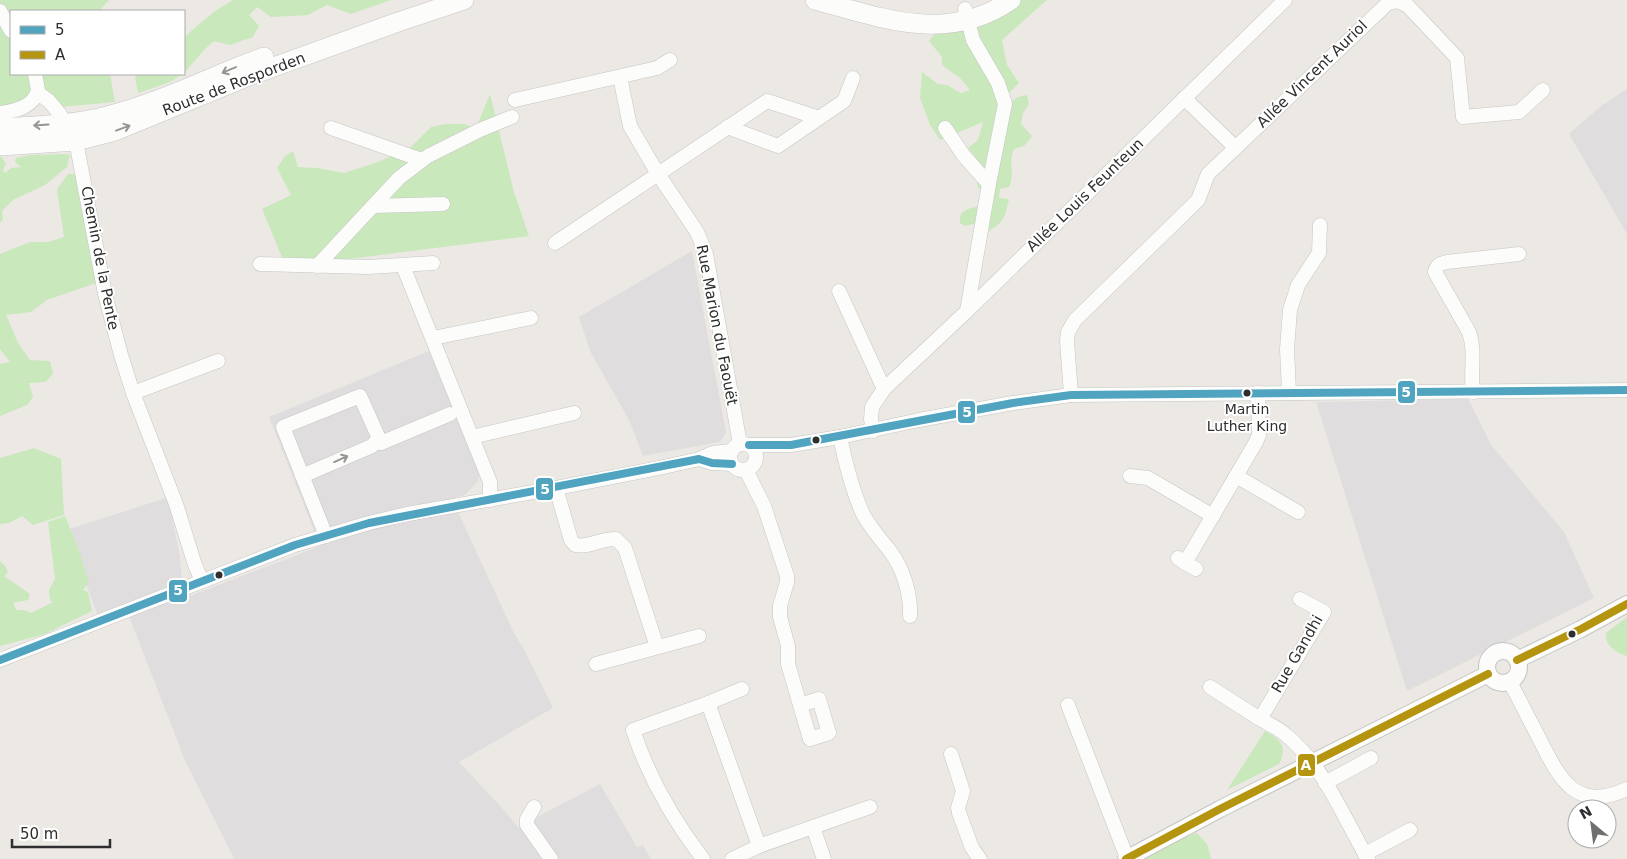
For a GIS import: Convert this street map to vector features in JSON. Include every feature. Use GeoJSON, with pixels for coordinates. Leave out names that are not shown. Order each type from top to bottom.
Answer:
{"type":"FeatureCollection","features":[{"type":"Feature","properties":{"kind":"main road","name":"Route de Rosporden"},"geometry":{"type":"LineString","coordinates":[[0,128],[67,123],[130,109],[185,89],[234,68],[423,0]]}},
{"type":"Feature","properties":{"kind":"main road","name":"Route de Rosporden"},"geometry":{"type":"LineString","coordinates":[[0,146],[76,141],[99,136],[132,125],[250,76],[464,0]]}},
{"type":"Feature","properties":{"kind":"main road"},"geometry":{"type":"LineString","coordinates":[[815,0],[915,24],[941,25],[967,15],[987,0]]}},
{"type":"Feature","properties":{"kind":"main road"},"geometry":{"type":"LineString","coordinates":[[862,0],[917,11],[967,15],[991,12],[1011,0]]}},
{"type":"Feature","properties":{"kind":"street","name":"Allée Louis Feunteun"},"geometry":{"type":"LineString","coordinates":[[872,430],[870,419],[872,407],[884,390],[1285,0]]}},
{"type":"Feature","properties":{"kind":"street","name":"Allée Vincent Auriol"},"geometry":{"type":"LineString","coordinates":[[1071,395],[1067,341],[1071,326],[1075,320],[1198,200],[1208,174],[1380,8],[1394,1],[1403,2],[1457,58],[1463,118],[1519,112],[1542,90]]}},
{"type":"Feature","properties":{"kind":"street"},"geometry":{"type":"LineString","coordinates":[[0,11],[10,28]]}},
{"type":"Feature","properties":{"kind":"street"},"geometry":{"type":"LineString","coordinates":[[966,312],[1005,104],[998,83],[973,40],[967,15]]}},
{"type":"Feature","properties":{"kind":"street"},"geometry":{"type":"LineString","coordinates":[[515,100],[657,68],[670,60]]}},
{"type":"Feature","properties":{"kind":"street"},"geometry":{"type":"LineString","coordinates":[[0,113],[23,108],[32,102],[38,93],[38,82],[35,75]]}},
{"type":"Feature","properties":{"kind":"street","name":"Rue Marion du Faouët"},"geometry":{"type":"LineString","coordinates":[[620,77],[630,126],[658,174],[697,232],[706,254],[738,451],[755,451],[751,466],[787,576],[780,606],[780,617],[788,646],[788,664],[800,705]]}},
{"type":"Feature","properties":{"kind":"street"},"geometry":{"type":"LineString","coordinates":[[727,127],[778,146],[844,101],[853,78]]}},
{"type":"Feature","properties":{"kind":"street","name":"Chemin de la Pente"},"geometry":{"type":"LineString","coordinates":[[38,93],[49,101],[67,123],[76,141],[105,294],[121,354],[133,392],[165,473],[192,556],[202,580]]}},
{"type":"Feature","properties":{"kind":"street"},"geometry":{"type":"LineString","coordinates":[[1184,98],[1236,148]]}},
{"type":"Feature","properties":{"kind":"street"},"geometry":{"type":"LineString","coordinates":[[555,243],[767,101],[819,118]]}},
{"type":"Feature","properties":{"kind":"street"},"geometry":{"type":"LineString","coordinates":[[318,266],[399,178],[422,160],[480,130],[512,117]]}},
{"type":"Feature","properties":{"kind":"street"},"geometry":{"type":"LineString","coordinates":[[331,128],[422,160]]}},
{"type":"Feature","properties":{"kind":"street"},"geometry":{"type":"LineString","coordinates":[[945,128],[968,162],[989,184]]}},
{"type":"Feature","properties":{"kind":"street"},"geometry":{"type":"LineString","coordinates":[[373,206],[442,204]]}},
{"type":"Feature","properties":{"kind":"street"},"geometry":{"type":"LineString","coordinates":[[1288,392],[1287,349],[1290,310],[1298,285],[1319,253],[1320,225]]}},
{"type":"Feature","properties":{"kind":"street"},"geometry":{"type":"LineString","coordinates":[[1473,392],[1471,378],[1472,340],[1435,272],[1436,267],[1447,262],[1518,254]]}},
{"type":"Feature","properties":{"kind":"street"},"geometry":{"type":"LineString","coordinates":[[260,264],[368,267],[433,263]]}},
{"type":"Feature","properties":{"kind":"street"},"geometry":{"type":"LineString","coordinates":[[403,266],[490,482],[490,500]]}},
{"type":"Feature","properties":{"kind":"street"},"geometry":{"type":"LineString","coordinates":[[839,291],[884,390]]}},
{"type":"Feature","properties":{"kind":"street"},"geometry":{"type":"LineString","coordinates":[[432,338],[531,318]]}},
{"type":"Feature","properties":{"kind":"street"},"geometry":{"type":"LineString","coordinates":[[133,392],[218,361]]}},
{"type":"Feature","properties":{"kind":"street"},"geometry":{"type":"LineString","coordinates":[[0,660],[295,545],[369,523],[699,459],[712,463],[738,451],[840,437],[969,411],[1071,395],[1627,390]]}},
{"type":"Feature","properties":{"kind":"street"},"geometry":{"type":"LineString","coordinates":[[1186,563],[1259,435],[1258,393]]}},
{"type":"Feature","properties":{"kind":"street"},"geometry":{"type":"LineString","coordinates":[[326,536],[283,427],[360,396],[380,441]]}},
{"type":"Feature","properties":{"kind":"street"},"geometry":{"type":"LineString","coordinates":[[472,437],[574,413]]}},
{"type":"Feature","properties":{"kind":"street"},"geometry":{"type":"LineString","coordinates":[[301,472],[372,446],[380,441],[450,414]]}},
{"type":"Feature","properties":{"kind":"street"},"geometry":{"type":"LineString","coordinates":[[840,437],[861,508],[874,530],[891,552],[905,583],[910,616]]}},
{"type":"Feature","properties":{"kind":"street"},"geometry":{"type":"LineString","coordinates":[[738,451],[738,469],[751,466],[790,444]]}},
{"type":"Feature","properties":{"kind":"street"},"geometry":{"type":"LineString","coordinates":[[1130,476],[1148,478],[1213,516]]}},
{"type":"Feature","properties":{"kind":"street"},"geometry":{"type":"LineString","coordinates":[[1236,476],[1298,512]]}},
{"type":"Feature","properties":{"kind":"street"},"geometry":{"type":"LineString","coordinates":[[556,488],[571,540],[575,545],[584,546],[616,539],[625,548],[657,647]]}},
{"type":"Feature","properties":{"kind":"street","name":"Rue Gandhi"},"geometry":{"type":"LineString","coordinates":[[1260,719],[1324,612],[1300,599]]}},
{"type":"Feature","properties":{"kind":"street"},"geometry":{"type":"LineString","coordinates":[[1517,660],[1627,604]]}},
{"type":"Feature","properties":{"kind":"street"},"geometry":{"type":"LineString","coordinates":[[596,664],[699,636]]}},
{"type":"Feature","properties":{"kind":"street"},"geometry":{"type":"LineString","coordinates":[[1495,652],[1508,652],[1517,660],[1518,672],[1510,682],[1498,683],[1492,680],[1488,674],[1487,662],[1495,652]]}},
{"type":"Feature","properties":{"kind":"street"},"geometry":{"type":"LineString","coordinates":[[1068,705],[1126,859],[1488,674]]}},
{"type":"Feature","properties":{"kind":"street"},"geometry":{"type":"LineString","coordinates":[[1510,682],[1553,767],[1563,782],[1577,792],[1594,796],[1605,796],[1627,789]]}},
{"type":"Feature","properties":{"kind":"street"},"geometry":{"type":"LineString","coordinates":[[1210,687],[1287,736],[1306,754],[1325,783],[1366,857],[1410,830]]}},
{"type":"Feature","properties":{"kind":"street"},"geometry":{"type":"LineString","coordinates":[[704,859],[685,833],[655,782],[633,730],[742,689]]}},
{"type":"Feature","properties":{"kind":"street"},"geometry":{"type":"LineString","coordinates":[[708,703],[759,846]]}},
{"type":"Feature","properties":{"kind":"street"},"geometry":{"type":"LineString","coordinates":[[951,754],[963,791],[958,808],[959,812],[972,848],[980,859]]}},
{"type":"Feature","properties":{"kind":"street"},"geometry":{"type":"LineString","coordinates":[[1325,783],[1371,758]]}},
{"type":"Feature","properties":{"kind":"street"},"geometry":{"type":"LineString","coordinates":[[534,806],[527,819],[528,826],[551,859]]}},
{"type":"Feature","properties":{"kind":"street"},"geometry":{"type":"LineString","coordinates":[[732,859],[759,846],[870,807]]}},
{"type":"Feature","properties":{"kind":"street"},"geometry":{"type":"LineString","coordinates":[[813,827],[824,859]]}},
{"type":"Feature","properties":{"kind":"shaded area"},"geometry":{"type":"Polygon","coordinates":[[[1627,89],[1627,234],[1569,134],[1601,106],[1627,89]]]}},
{"type":"Feature","properties":{"kind":"shaded area"},"geometry":{"type":"Polygon","coordinates":[[[692,251],[726,432],[720,442],[643,456],[630,422],[590,351],[579,317],[692,251]]]}},
{"type":"Feature","properties":{"kind":"shaded area"},"geometry":{"type":"Polygon","coordinates":[[[429,351],[480,473],[478,481],[465,495],[456,497],[459,514],[513,631],[553,708],[459,762],[518,827],[600,784],[637,847],[643,845],[651,859],[234,859],[186,763],[125,606],[98,616],[66,530],[166,498],[171,512],[179,551],[182,579],[190,596],[320,546],[269,417],[429,351]]]}},
{"type":"Feature","properties":{"kind":"shaded area"},"geometry":{"type":"Polygon","coordinates":[[[1468,399],[1492,446],[1564,532],[1594,598],[1407,691],[1316,402],[1468,399]]]}},
{"type":"Feature","properties":{"kind":"green space"},"geometry":{"type":"Polygon","coordinates":[[[0,0],[109,0],[100,10],[10,10],[10,75],[110,75],[115,102],[61,107],[32,90],[29,100],[0,108],[0,0]]]}},
{"type":"Feature","properties":{"kind":"green space"},"geometry":{"type":"Polygon","coordinates":[[[233,0],[391,0],[351,14],[327,5],[308,15],[271,17],[257,7],[249,15],[259,26],[253,37],[230,45],[214,41],[185,72],[185,36],[215,11],[233,0]]]}},
{"type":"Feature","properties":{"kind":"green space"},"geometry":{"type":"Polygon","coordinates":[[[1021,0],[1047,0],[1002,40],[1007,65],[1019,83],[1010,92],[998,92],[1008,104],[1018,97],[1027,95],[1029,104],[1023,113],[1021,124],[1032,136],[1024,146],[1014,149],[1011,160],[1012,172],[1009,187],[1000,189],[999,198],[1009,199],[1006,210],[1001,222],[989,231],[973,224],[965,226],[960,223],[963,212],[983,205],[987,189],[978,188],[979,164],[968,148],[978,140],[983,122],[940,140],[930,125],[920,98],[922,72],[938,84],[947,85],[961,93],[970,90],[960,78],[942,65],[942,57],[929,41],[935,33],[1011,10],[1021,0]]]}},
{"type":"Feature","properties":{"kind":"green space"},"geometry":{"type":"Polygon","coordinates":[[[138,75],[181,75],[170,82],[138,93],[135,77],[138,75]]]}},
{"type":"Feature","properties":{"kind":"green space"},"geometry":{"type":"Polygon","coordinates":[[[490,94],[514,192],[529,236],[286,267],[262,209],[291,195],[277,168],[285,156],[293,151],[298,167],[344,173],[409,149],[431,127],[446,124],[463,124],[476,128],[490,94]]]}},
{"type":"Feature","properties":{"kind":"green space"},"geometry":{"type":"Polygon","coordinates":[[[0,155],[6,164],[3,170],[5,173],[11,168],[21,167],[15,162],[16,158],[30,155],[70,155],[67,167],[45,185],[13,200],[2,211],[3,219],[0,223],[0,155]]]}},
{"type":"Feature","properties":{"kind":"green space"},"geometry":{"type":"Polygon","coordinates":[[[68,174],[79,174],[99,282],[47,300],[31,312],[6,315],[18,343],[30,360],[50,361],[53,373],[46,382],[29,383],[33,397],[27,405],[0,416],[0,364],[10,362],[0,349],[0,254],[30,242],[48,242],[64,237],[57,189],[68,174]]]}},
{"type":"Feature","properties":{"kind":"green space"},"geometry":{"type":"Polygon","coordinates":[[[34,448],[61,459],[64,515],[33,525],[22,516],[9,523],[0,524],[0,458],[34,448]]]}},
{"type":"Feature","properties":{"kind":"green space"},"geometry":{"type":"Polygon","coordinates":[[[65,516],[89,582],[83,590],[88,592],[92,611],[45,634],[0,646],[0,561],[8,572],[4,576],[30,594],[28,600],[13,603],[16,610],[24,610],[31,613],[53,602],[50,600],[49,590],[55,579],[48,522],[65,516]]]}},
{"type":"Feature","properties":{"kind":"green space"},"geometry":{"type":"Polygon","coordinates":[[[1627,617],[1626,656],[1611,648],[1607,641],[1606,633],[1627,617]]]}},
{"type":"Feature","properties":{"kind":"green space"},"geometry":{"type":"Polygon","coordinates":[[[1265,731],[1275,737],[1281,744],[1283,753],[1279,764],[1227,790],[1265,731]]]}},
{"type":"Feature","properties":{"kind":"green space"},"geometry":{"type":"Polygon","coordinates":[[[1197,833],[1207,844],[1211,859],[1142,859],[1180,839],[1197,833]]]}},
{"type":"Feature","properties":{"kind":"transit line","name":"5"},"geometry":{"type":"LineString","coordinates":[[749,445],[791,445],[1013,403],[1071,395],[1627,390]]}},
{"type":"Feature","properties":{"kind":"transit line","name":"5"},"geometry":{"type":"LineString","coordinates":[[0,660],[295,545],[369,523],[699,459],[712,463],[732,464]]}},
{"type":"Feature","properties":{"kind":"transit line","name":"A"},"geometry":{"type":"LineString","coordinates":[[1517,660],[1627,604]]}},
{"type":"Feature","properties":{"kind":"transit line","name":"A"},"geometry":{"type":"LineString","coordinates":[[1126,859],[1220,809],[1488,674]]}},
{"type":"Feature","properties":{"kind":"place","name":"Martin Luther King"},"geometry":{"type":"Point","coordinates":[1247,393]}}]}
